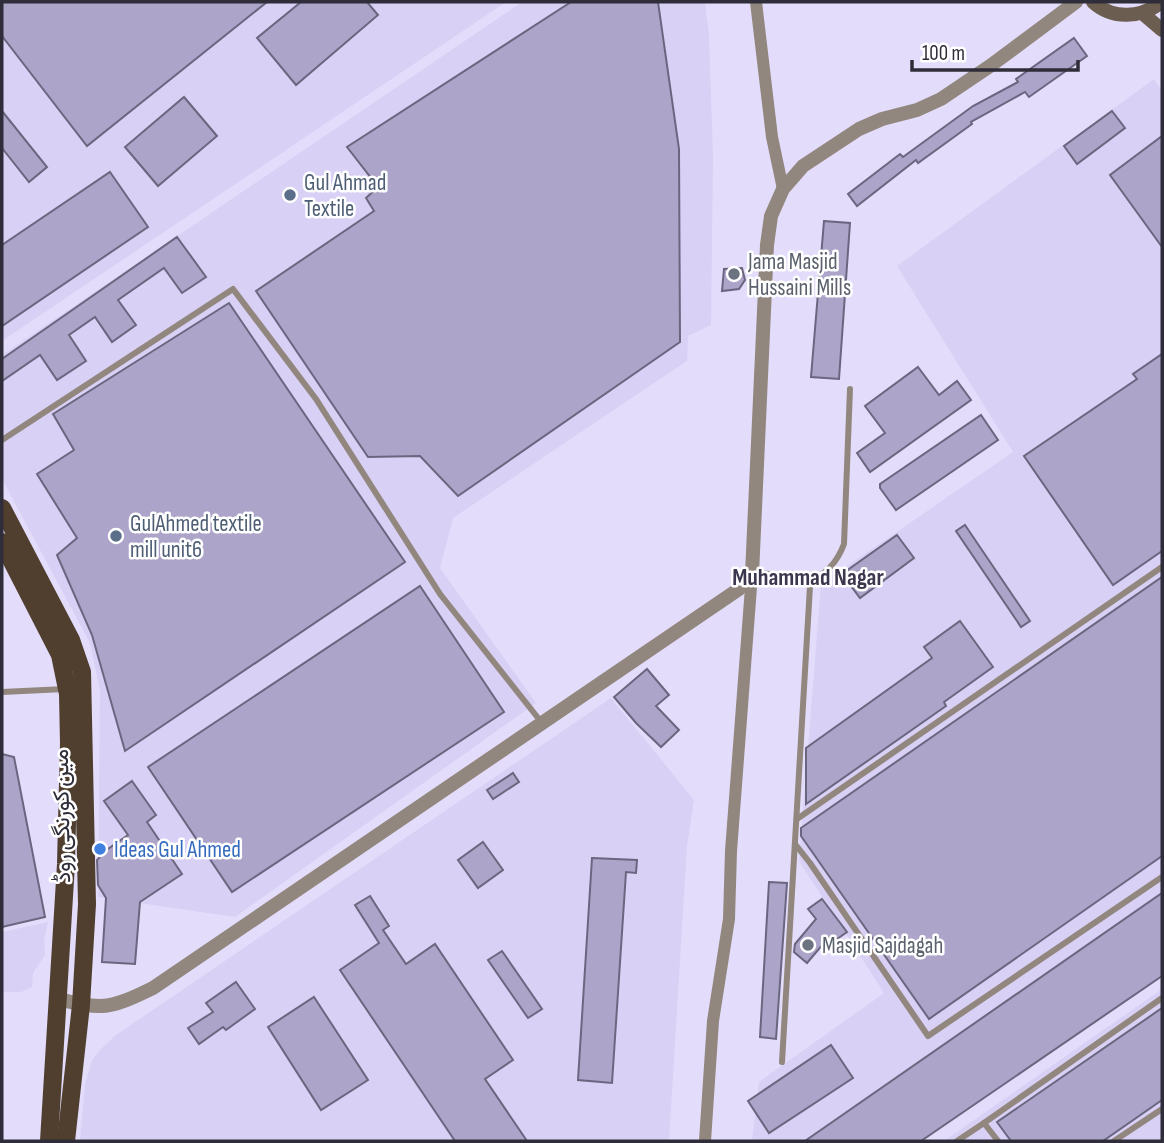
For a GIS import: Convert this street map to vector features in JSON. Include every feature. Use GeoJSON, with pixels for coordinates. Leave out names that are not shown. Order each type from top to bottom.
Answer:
{"type":"FeatureCollection","features":[{"type":"Feature","properties":{"kind":"main road"},"geometry":{"type":"LineString","coordinates":[[1093,2],[1106,12],[1120,16],[1142,13],[1162,2]]}},
{"type":"Feature","properties":{"kind":"main road"},"geometry":{"type":"LineString","coordinates":[[1142,13],[1162,30]]}},
{"type":"Feature","properties":{"kind":"main road","name":"مین کورنگی روڈ"},"geometry":{"type":"LineString","coordinates":[[2,508],[71,640],[82,672],[87,904],[81,1005],[66,1141]]}},
{"type":"Feature","properties":{"kind":"main road","name":"مین کورنگی روڈ"},"geometry":{"type":"LineString","coordinates":[[2,542],[60,656],[67,689],[68,796],[59,999],[49,1141]]}},
{"type":"Feature","properties":{"kind":"street"},"geometry":{"type":"LineString","coordinates":[[756,2],[772,137],[783,189]]}},
{"type":"Feature","properties":{"kind":"street"},"geometry":{"type":"LineString","coordinates":[[705,1141],[713,1021],[729,919],[731,851],[752,573],[767,245],[771,216],[783,189],[803,166],[859,129],[941,99],[1076,2]]}},
{"type":"Feature","properties":{"kind":"street"},"geometry":{"type":"LineString","coordinates":[[59,999],[97,1008],[124,1002],[153,988],[739,589],[752,573]]}},
{"type":"Feature","properties":{"kind":"lane"},"geometry":{"type":"LineString","coordinates":[[2,440],[233,289],[316,399],[440,594],[542,723]]}},
{"type":"Feature","properties":{"kind":"lane"},"geometry":{"type":"LineString","coordinates":[[807,583],[831,568],[844,544],[850,388]]}},
{"type":"Feature","properties":{"kind":"lane"},"geometry":{"type":"LineString","coordinates":[[797,820],[1162,567]]}},
{"type":"Feature","properties":{"kind":"lane"},"geometry":{"type":"LineString","coordinates":[[752,573],[803,579],[810,586],[782,1062]]}},
{"type":"Feature","properties":{"kind":"lane"},"geometry":{"type":"LineString","coordinates":[[2,692],[67,689]]}},
{"type":"Feature","properties":{"kind":"lane"},"geometry":{"type":"LineString","coordinates":[[795,844],[928,1036],[1162,877]]}},
{"type":"Feature","properties":{"kind":"lane"},"geometry":{"type":"LineString","coordinates":[[957,1141],[1162,998]]}},
{"type":"Feature","properties":{"kind":"lane"},"geometry":{"type":"LineString","coordinates":[[1114,1141],[1162,1109]]}},
{"type":"Feature","properties":{"kind":"lane"},"geometry":{"type":"LineString","coordinates":[[984,1123],[998,1141]]}},
{"type":"Feature","properties":{"kind":"shaded area"},"geometry":{"type":"Polygon","coordinates":[[[2,2],[506,2],[2,341],[2,2]]]}},
{"type":"Feature","properties":{"kind":"shaded area"},"geometry":{"type":"Polygon","coordinates":[[[522,2],[705,2],[709,35],[713,157],[711,325],[688,336],[687,361],[453,518],[440,568],[536,703],[235,917],[98,897],[100,691],[90,643],[2,479],[2,355],[522,2]]]}},
{"type":"Feature","properties":{"kind":"shaded area"},"geometry":{"type":"Polygon","coordinates":[[[1154,79],[1162,91],[1162,977],[919,1141],[752,1141],[759,1082],[884,993],[799,861],[821,584],[1013,452],[897,266],[1154,79]]]}},
{"type":"Feature","properties":{"kind":"shaded area"},"geometry":{"type":"Polygon","coordinates":[[[611,698],[694,800],[687,846],[669,1141],[80,1141],[85,1084],[92,1060],[116,1035],[611,698]]]}},
{"type":"Feature","properties":{"kind":"shaded area"},"geometry":{"type":"Polygon","coordinates":[[[48,922],[44,940],[45,955],[33,973],[32,987],[21,992],[2,992],[2,932],[48,922]]]}},
{"type":"Feature","properties":{"kind":"shaded area"},"geometry":{"type":"Polygon","coordinates":[[[1162,989],[1162,1141],[944,1141],[1162,989]]]}},
{"type":"Feature","properties":{"kind":"building"},"geometry":{"type":"Polygon","coordinates":[[[2,2],[267,2],[87,146],[2,36],[2,2]]]}},
{"type":"Feature","properties":{"kind":"building"},"geometry":{"type":"Polygon","coordinates":[[[301,2],[367,2],[378,15],[296,85],[257,38],[301,2]]]}},
{"type":"Feature","properties":{"kind":"building"},"geometry":{"type":"Polygon","coordinates":[[[571,2],[658,2],[679,149],[680,342],[458,496],[420,456],[368,457],[256,291],[374,211],[366,198],[378,187],[347,147],[571,2]]]}},
{"type":"Feature","properties":{"kind":"building"},"geometry":{"type":"Polygon","coordinates":[[[1074,38],[1087,56],[1029,97],[1025,92],[971,122],[972,124],[918,163],[916,160],[857,206],[848,194],[900,154],[903,157],[973,106],[1018,82],[1016,79],[1074,38]]]}},
{"type":"Feature","properties":{"kind":"building"},"geometry":{"type":"Polygon","coordinates":[[[184,97],[217,136],[158,186],[125,147],[184,97]]]}},
{"type":"Feature","properties":{"kind":"building"},"geometry":{"type":"Polygon","coordinates":[[[2,111],[47,167],[29,182],[2,148],[2,111]]]}},
{"type":"Feature","properties":{"kind":"building"},"geometry":{"type":"Polygon","coordinates":[[[1112,111],[1125,128],[1077,164],[1064,146],[1112,111]]]}},
{"type":"Feature","properties":{"kind":"building"},"geometry":{"type":"Polygon","coordinates":[[[1162,136],[1162,247],[1110,175],[1162,136]]]}},
{"type":"Feature","properties":{"kind":"building"},"geometry":{"type":"Polygon","coordinates":[[[110,172],[148,227],[2,326],[2,245],[110,172]]]}},
{"type":"Feature","properties":{"kind":"building"},"geometry":{"type":"Polygon","coordinates":[[[824,221],[850,223],[839,379],[811,377],[824,221]]]}},
{"type":"Feature","properties":{"kind":"building"},"geometry":{"type":"Polygon","coordinates":[[[177,237],[206,277],[182,293],[164,268],[118,300],[136,325],[112,342],[95,317],[69,335],[86,361],[57,380],[40,355],[2,381],[2,359],[177,237]]]}},
{"type":"Feature","properties":{"kind":"building","name":"Jama Masjid Hussaini Mills"},"geometry":{"type":"Polygon","coordinates":[[[742,268],[745,280],[739,289],[722,291],[724,269],[742,268]]]}},
{"type":"Feature","properties":{"kind":"building"},"geometry":{"type":"Polygon","coordinates":[[[229,303],[405,562],[125,751],[92,635],[57,555],[77,538],[37,474],[74,450],[53,414],[229,303]]]}},
{"type":"Feature","properties":{"kind":"building"},"geometry":{"type":"Polygon","coordinates":[[[1162,354],[1162,551],[1113,585],[1024,456],[1137,379],[1133,374],[1162,354]]]}},
{"type":"Feature","properties":{"kind":"building"},"geometry":{"type":"Polygon","coordinates":[[[918,367],[939,395],[957,381],[971,400],[870,472],[857,453],[885,433],[865,406],[918,367]]]}},
{"type":"Feature","properties":{"kind":"building"},"geometry":{"type":"Polygon","coordinates":[[[981,415],[998,440],[896,510],[880,484],[981,415]]]}},
{"type":"Feature","properties":{"kind":"building"},"geometry":{"type":"Polygon","coordinates":[[[965,525],[1030,621],[1021,627],[956,531],[965,525]]]}},
{"type":"Feature","properties":{"kind":"building"},"geometry":{"type":"Polygon","coordinates":[[[897,535],[914,558],[860,598],[842,574],[897,535]]]}},
{"type":"Feature","properties":{"kind":"building"},"geometry":{"type":"Polygon","coordinates":[[[1162,577],[1162,856],[929,1019],[801,836],[801,828],[1162,577]]]}},
{"type":"Feature","properties":{"kind":"building"},"geometry":{"type":"Polygon","coordinates":[[[420,586],[504,712],[232,892],[148,767],[420,586]]]}},
{"type":"Feature","properties":{"kind":"building"},"geometry":{"type":"Polygon","coordinates":[[[960,621],[993,667],[944,702],[946,706],[806,804],[806,748],[932,658],[924,647],[960,621]]]}},
{"type":"Feature","properties":{"kind":"building"},"geometry":{"type":"Polygon","coordinates":[[[647,669],[669,695],[656,706],[679,730],[661,747],[614,697],[647,669]]]}},
{"type":"Feature","properties":{"kind":"building"},"geometry":{"type":"Polygon","coordinates":[[[2,754],[14,757],[45,917],[2,927],[2,754]]]}},
{"type":"Feature","properties":{"kind":"building"},"geometry":{"type":"Polygon","coordinates":[[[513,773],[519,782],[493,799],[487,790],[513,773]]]}},
{"type":"Feature","properties":{"kind":"building"},"geometry":{"type":"Polygon","coordinates":[[[132,781],[156,815],[147,822],[182,874],[140,902],[135,964],[102,962],[106,898],[98,885],[97,860],[128,835],[104,801],[132,781]]]}},
{"type":"Feature","properties":{"kind":"building"},"geometry":{"type":"Polygon","coordinates":[[[483,842],[503,870],[478,888],[458,860],[483,842]]]}},
{"type":"Feature","properties":{"kind":"building"},"geometry":{"type":"Polygon","coordinates":[[[592,858],[637,860],[636,873],[626,872],[612,1083],[578,1080],[592,858]]]}},
{"type":"Feature","properties":{"kind":"building"},"geometry":{"type":"Polygon","coordinates":[[[769,882],[787,883],[776,1039],[760,1037],[769,882]]]}},
{"type":"Feature","properties":{"kind":"building"},"geometry":{"type":"Polygon","coordinates":[[[1162,893],[1162,976],[921,1141],[805,1141],[1162,893]]]}},
{"type":"Feature","properties":{"kind":"building"},"geometry":{"type":"Polygon","coordinates":[[[370,896],[389,926],[383,930],[406,964],[435,944],[513,1060],[485,1079],[527,1141],[455,1141],[340,970],[379,943],[355,905],[370,896]]]}},
{"type":"Feature","properties":{"kind":"building"},"geometry":{"type":"Polygon","coordinates":[[[822,899],[847,932],[833,942],[829,937],[807,963],[794,952],[795,944],[816,919],[808,909],[822,899]]]}},
{"type":"Feature","properties":{"kind":"building"},"geometry":{"type":"Polygon","coordinates":[[[502,951],[542,1009],[528,1018],[488,960],[502,951]]]}},
{"type":"Feature","properties":{"kind":"building"},"geometry":{"type":"Polygon","coordinates":[[[236,982],[255,1009],[226,1030],[223,1027],[199,1044],[188,1028],[213,1012],[206,1003],[236,982]]]}},
{"type":"Feature","properties":{"kind":"building"},"geometry":{"type":"Polygon","coordinates":[[[314,997],[368,1080],[321,1110],[268,1027],[314,997]]]}},
{"type":"Feature","properties":{"kind":"building"},"geometry":{"type":"Polygon","coordinates":[[[1162,1008],[1162,1100],[1103,1141],[1011,1141],[997,1122],[1162,1008]]]}},
{"type":"Feature","properties":{"kind":"building"},"geometry":{"type":"Polygon","coordinates":[[[831,1045],[853,1078],[769,1133],[748,1101],[831,1045]]]}},
{"type":"Feature","properties":{"kind":"place","name":"Gul Ahmad Textile"},"geometry":{"type":"Point","coordinates":[290,195]}},
{"type":"Feature","properties":{"kind":"place","name":"Jama Masjid Hussaini Mills"},"geometry":{"type":"Point","coordinates":[734,274]}},
{"type":"Feature","properties":{"kind":"place","name":"GulAhmed textile mill unit6"},"geometry":{"type":"Point","coordinates":[116,536]}},
{"type":"Feature","properties":{"kind":"place","name":"Ideas Gul Ahmed"},"geometry":{"type":"Point","coordinates":[100,849]}},
{"type":"Feature","properties":{"kind":"place","name":"Masjid Sajdagah"},"geometry":{"type":"Point","coordinates":[808,945]}},
{"type":"Feature","properties":{"kind":"district","name":"Muhammad Nagar"},"geometry":{"type":"Point","coordinates":[808,577]}}]}
